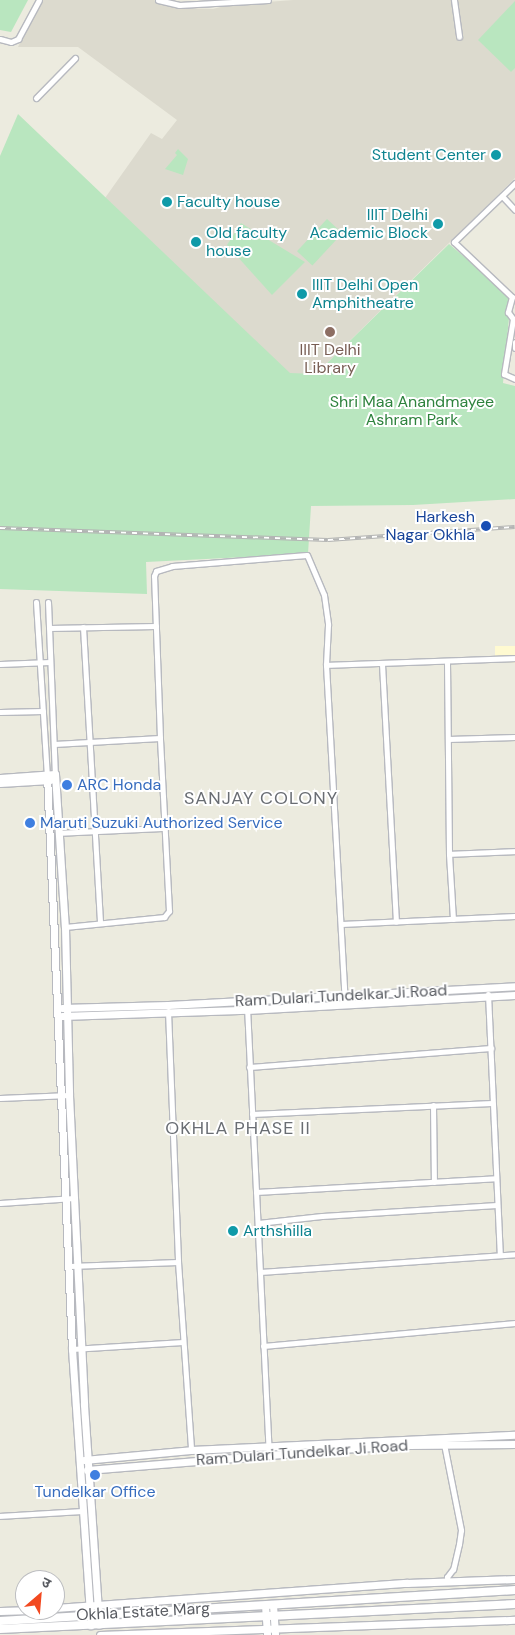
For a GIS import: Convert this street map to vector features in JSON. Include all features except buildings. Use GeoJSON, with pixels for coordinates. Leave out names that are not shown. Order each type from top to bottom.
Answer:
{"type":"FeatureCollection","features":[{"type":"Feature","properties":{"kind":"main road","name":"Okhla Estate Marg"},"geometry":{"type":"LineString","coordinates":[[0,1621],[93,1610],[269,1605],[515,1590]]}},
{"type":"Feature","properties":{"kind":"main road","name":"Okhla Estate Marg"},"geometry":{"type":"LineString","coordinates":[[0,1629],[515,1604]]}},
{"type":"Feature","properties":{"kind":"street"},"geometry":{"type":"LineString","coordinates":[[0,39],[11,42],[18,39],[39,0]]}},
{"type":"Feature","properties":{"kind":"street"},"geometry":{"type":"LineString","coordinates":[[158,0],[179,5],[268,0]]}},
{"type":"Feature","properties":{"kind":"street"},"geometry":{"type":"LineString","coordinates":[[454,0],[459,37]]}},
{"type":"Feature","properties":{"kind":"street"},"geometry":{"type":"LineString","coordinates":[[36,98],[75,58]]}},
{"type":"Feature","properties":{"kind":"street"},"geometry":{"type":"LineString","coordinates":[[515,183],[454,242],[512,296],[508,312],[513,317],[514,322],[504,374],[515,379]]}},
{"type":"Feature","properties":{"kind":"street"},"geometry":{"type":"LineString","coordinates":[[502,196],[515,210]]}},
{"type":"Feature","properties":{"kind":"street"},"geometry":{"type":"LineString","coordinates":[[515,342],[515,348]]}},
{"type":"Feature","properties":{"kind":"street"},"geometry":{"type":"LineString","coordinates":[[65,927],[164,916],[170,908],[160,738],[154,576],[158,570],[172,566],[307,555],[324,595],[328,625],[326,665],[344,1000]]}},
{"type":"Feature","properties":{"kind":"street"},"geometry":{"type":"LineString","coordinates":[[36,602],[43,711],[58,833],[65,927],[62,1008]]}},
{"type":"Feature","properties":{"kind":"street"},"geometry":{"type":"LineString","coordinates":[[48,602],[54,744],[51,777],[63,1016],[66,1199],[83,1349],[84,1511],[95,1624]]}},
{"type":"Feature","properties":{"kind":"street"},"geometry":{"type":"LineString","coordinates":[[49,628],[156,626]]}},
{"type":"Feature","properties":{"kind":"street"},"geometry":{"type":"LineString","coordinates":[[83,627],[100,922]]}},
{"type":"Feature","properties":{"kind":"street"},"geometry":{"type":"LineString","coordinates":[[326,665],[515,658]]}},
{"type":"Feature","properties":{"kind":"street"},"geometry":{"type":"LineString","coordinates":[[0,664],[50,662]]}},
{"type":"Feature","properties":{"kind":"street"},"geometry":{"type":"LineString","coordinates":[[447,662],[448,854],[453,919]]}},
{"type":"Feature","properties":{"kind":"street"},"geometry":{"type":"LineString","coordinates":[[382,664],[396,922]]}},
{"type":"Feature","properties":{"kind":"street"},"geometry":{"type":"LineString","coordinates":[[0,712],[43,711]]}},
{"type":"Feature","properties":{"kind":"street"},"geometry":{"type":"LineString","coordinates":[[448,739],[515,737]]}},
{"type":"Feature","properties":{"kind":"street"},"geometry":{"type":"LineString","coordinates":[[54,744],[160,738]]}},
{"type":"Feature","properties":{"kind":"street"},"geometry":{"type":"LineString","coordinates":[[0,778],[51,777]]}},
{"type":"Feature","properties":{"kind":"street"},"geometry":{"type":"LineString","coordinates":[[0,783],[51,777]]}},
{"type":"Feature","properties":{"kind":"street"},"geometry":{"type":"LineString","coordinates":[[58,833],[165,828]]}},
{"type":"Feature","properties":{"kind":"street"},"geometry":{"type":"LineString","coordinates":[[448,854],[515,851]]}},
{"type":"Feature","properties":{"kind":"street"},"geometry":{"type":"LineString","coordinates":[[340,924],[515,916]]}},
{"type":"Feature","properties":{"kind":"street","name":"Ram Dulari Tundelkar Ji Road"},"geometry":{"type":"LineString","coordinates":[[488,992],[515,986]]}},
{"type":"Feature","properties":{"kind":"street"},"geometry":{"type":"LineString","coordinates":[[488,992],[500,1254]]}},
{"type":"Feature","properties":{"kind":"street","name":"Ram Dulari Tundelkar Ji Road"},"geometry":{"type":"LineString","coordinates":[[63,1016],[168,1009],[246,1001],[344,1000],[488,992],[515,994]]}},
{"type":"Feature","properties":{"kind":"street","name":"Ram Dulari Tundelkar Ji Road"},"geometry":{"type":"LineString","coordinates":[[62,1008],[247,1010],[344,1000]]}},
{"type":"Feature","properties":{"kind":"street"},"geometry":{"type":"LineString","coordinates":[[246,1001],[269,1451]]}},
{"type":"Feature","properties":{"kind":"street","name":"Ram Dulari Tundelkar Ji Road"},"geometry":{"type":"LineString","coordinates":[[168,1009],[178,1262],[191,1450]]}},
{"type":"Feature","properties":{"kind":"street"},"geometry":{"type":"LineString","coordinates":[[249,1067],[491,1048]]}},
{"type":"Feature","properties":{"kind":"street"},"geometry":{"type":"LineString","coordinates":[[0,1098],[65,1095]]}},
{"type":"Feature","properties":{"kind":"street"},"geometry":{"type":"LineString","coordinates":[[65,1095],[74,1198],[72,1349],[85,1460]]}},
{"type":"Feature","properties":{"kind":"street"},"geometry":{"type":"LineString","coordinates":[[252,1114],[492,1102]]}},
{"type":"Feature","properties":{"kind":"street"},"geometry":{"type":"LineString","coordinates":[[433,1105],[434,1182]]}},
{"type":"Feature","properties":{"kind":"street"},"geometry":{"type":"LineString","coordinates":[[256,1192],[496,1178]]}},
{"type":"Feature","properties":{"kind":"street"},"geometry":{"type":"LineString","coordinates":[[0,1203],[74,1198]]}},
{"type":"Feature","properties":{"kind":"street"},"geometry":{"type":"LineString","coordinates":[[258,1223],[330,1216],[497,1205]]}},
{"type":"Feature","properties":{"kind":"street"},"geometry":{"type":"LineString","coordinates":[[260,1272],[515,1254]]}},
{"type":"Feature","properties":{"kind":"street"},"geometry":{"type":"LineString","coordinates":[[74,1266],[178,1262]]}},
{"type":"Feature","properties":{"kind":"street"},"geometry":{"type":"LineString","coordinates":[[263,1346],[515,1323]]}},
{"type":"Feature","properties":{"kind":"street"},"geometry":{"type":"LineString","coordinates":[[72,1349],[184,1342]]}},
{"type":"Feature","properties":{"kind":"street","name":"Ram Dulari Tundelkar Ji Road"},"geometry":{"type":"LineString","coordinates":[[85,1470],[269,1451],[433,1438],[515,1435]]}},
{"type":"Feature","properties":{"kind":"street"},"geometry":{"type":"LineString","coordinates":[[444,1444],[461,1530],[460,1544],[453,1569],[447,1577],[448,1582]]}},
{"type":"Feature","properties":{"kind":"street","name":"Ram Dulari Tundelkar Ji Road"},"geometry":{"type":"LineString","coordinates":[[85,1460],[191,1450],[269,1451],[444,1444],[515,1444]]}},
{"type":"Feature","properties":{"kind":"street"},"geometry":{"type":"LineString","coordinates":[[85,1470],[93,1610]]}},
{"type":"Feature","properties":{"kind":"street"},"geometry":{"type":"LineString","coordinates":[[0,1516],[84,1511]]}},
{"type":"Feature","properties":{"kind":"street"},"geometry":{"type":"LineString","coordinates":[[65,1609],[93,1610],[216,1596],[515,1579]]}},
{"type":"Feature","properties":{"kind":"street"},"geometry":{"type":"LineString","coordinates":[[269,1605],[275,1631]]}},
{"type":"Feature","properties":{"kind":"street"},"geometry":{"type":"LineString","coordinates":[[0,1611],[15,1610]]}},
{"type":"Feature","properties":{"kind":"street"},"geometry":{"type":"LineString","coordinates":[[267,1631],[270,1616]]}},
{"type":"Feature","properties":{"kind":"street"},"geometry":{"type":"LineString","coordinates":[[100,1635],[275,1631],[515,1620]]}},
{"type":"Feature","properties":{"kind":"shaded area"},"geometry":{"type":"Polygon","coordinates":[[[41,0],[154,0],[165,5],[182,8],[213,9],[228,5],[293,0],[515,0],[515,178],[316,374],[290,374],[105,198],[151,133],[162,139],[177,120],[78,47],[18,47],[41,0]]]}},
{"type":"Feature","properties":{"kind":"shaded area"},"geometry":{"type":"Polygon","coordinates":[[[495,646],[515,646],[515,663],[495,663],[495,646]]]}},
{"type":"Feature","properties":{"kind":"green space"},"geometry":{"type":"Polygon","coordinates":[[[0,0],[28,0],[11,32],[0,30],[0,0]]]}},
{"type":"Feature","properties":{"kind":"green space"},"geometry":{"type":"Polygon","coordinates":[[[515,1],[515,68],[511,72],[478,40],[515,1]]]}},
{"type":"Feature","properties":{"kind":"green space","name":"Shri Maa Anandmayee Ashram Park"},"geometry":{"type":"Polygon","coordinates":[[[18,114],[290,373],[316,374],[449,244],[511,296],[503,383],[515,386],[515,499],[413,505],[311,506],[308,554],[146,562],[147,594],[0,589],[0,156],[18,114]]]}},
{"type":"Feature","properties":{"kind":"green space"},"geometry":{"type":"Polygon","coordinates":[[[178,149],[188,159],[183,175],[165,169],[177,155],[175,153],[178,149]]]}},
{"type":"Feature","properties":{"kind":"green space"},"geometry":{"type":"Polygon","coordinates":[[[327,219],[342,233],[312,266],[297,251],[327,219]]]}},
{"type":"Feature","properties":{"kind":"green space"},"geometry":{"type":"Polygon","coordinates":[[[241,223],[305,262],[272,295],[227,245],[241,223]]]}},
{"type":"Feature","properties":{"kind":"railway"},"geometry":{"type":"LineString","coordinates":[[0,528],[328,540],[515,527]]}},
{"type":"Feature","properties":{"kind":"place","name":"Student Center"},"geometry":{"type":"Point","coordinates":[496,155]}},
{"type":"Feature","properties":{"kind":"place","name":"Faculty house"},"geometry":{"type":"Point","coordinates":[167,202]}},
{"type":"Feature","properties":{"kind":"place","name":"IIIT Delhi Academic Block"},"geometry":{"type":"Point","coordinates":[438,224]}},
{"type":"Feature","properties":{"kind":"place","name":"Old faculty house"},"geometry":{"type":"Point","coordinates":[196,242]}},
{"type":"Feature","properties":{"kind":"place","name":"IIIT Delhi Open Amphitheatre"},"geometry":{"type":"Point","coordinates":[302,294]}},
{"type":"Feature","properties":{"kind":"place","name":"IIIT Delhi Library"},"geometry":{"type":"Point","coordinates":[330,332]}},
{"type":"Feature","properties":{"kind":"place","name":"Harkesh Nagar Okhla"},"geometry":{"type":"Point","coordinates":[486,526]}},
{"type":"Feature","properties":{"kind":"place","name":"ARC Honda"},"geometry":{"type":"Point","coordinates":[67,785]}},
{"type":"Feature","properties":{"kind":"place","name":"Maruti Suzuki Authorized Service"},"geometry":{"type":"Point","coordinates":[30,823]}},
{"type":"Feature","properties":{"kind":"place","name":"Arthshilla"},"geometry":{"type":"Point","coordinates":[233,1231]}},
{"type":"Feature","properties":{"kind":"place","name":"Tundelkar Office"},"geometry":{"type":"Point","coordinates":[95,1475]}},
{"type":"Feature","properties":{"kind":"district","name":"SANJAY COLONY"},"geometry":{"type":"Point","coordinates":[261,798]}},
{"type":"Feature","properties":{"kind":"district","name":"OKHLA PHASE II"},"geometry":{"type":"Point","coordinates":[238,1128]}}]}
